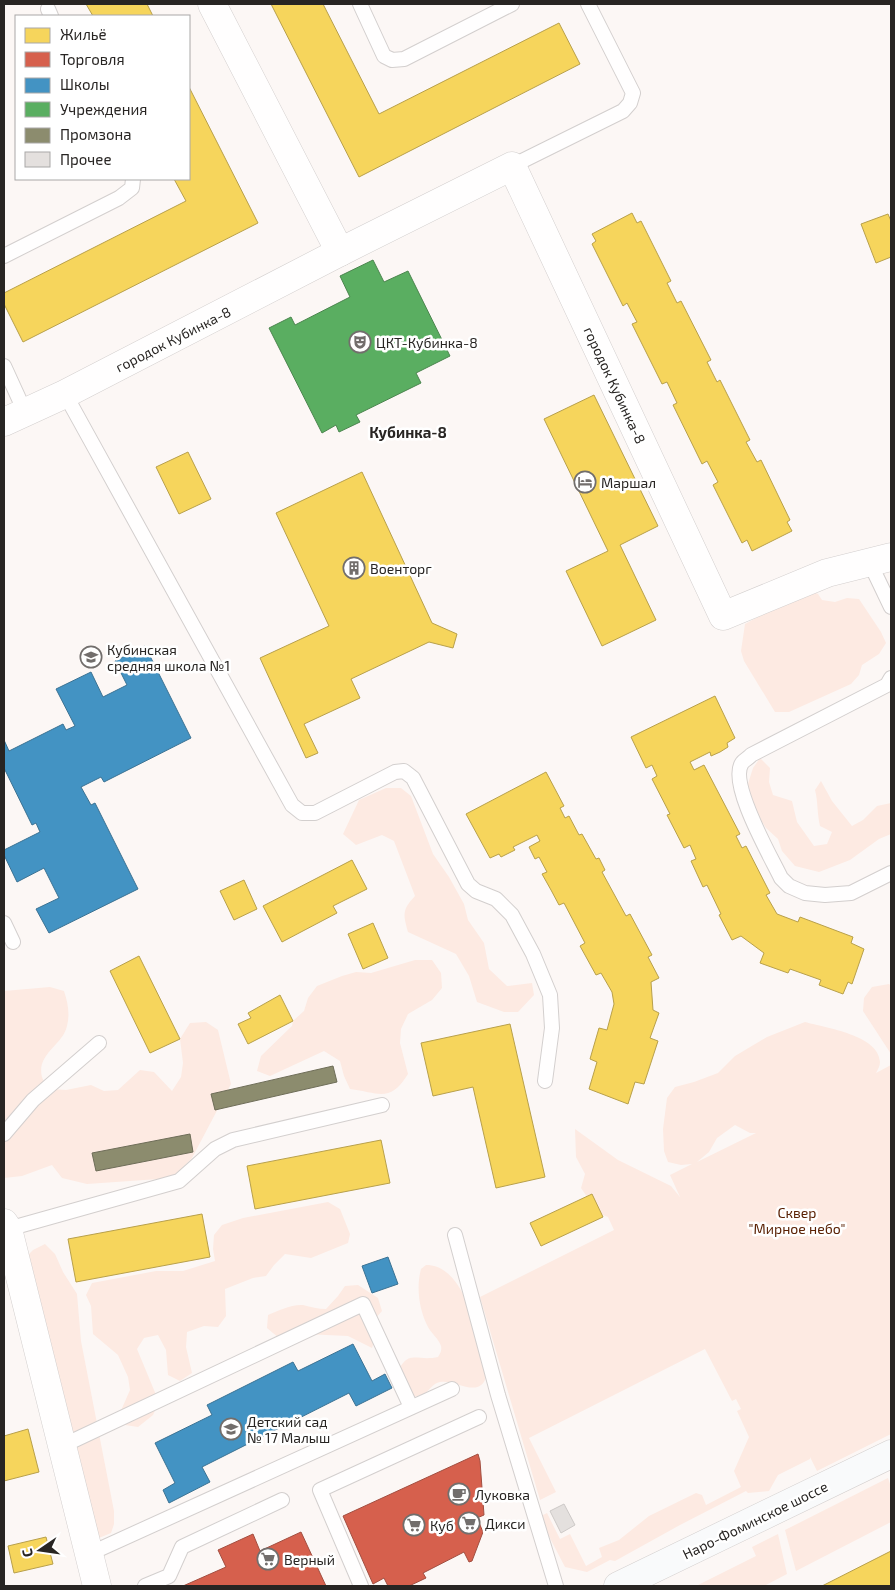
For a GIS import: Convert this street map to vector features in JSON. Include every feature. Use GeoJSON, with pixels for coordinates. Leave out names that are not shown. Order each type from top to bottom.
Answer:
{"type":"FeatureCollection","features":[{"type":"Feature","properties":{"kind":"street"},"geometry":{"type":"LineString","coordinates":[[212,4],[340,252]]}},
{"type":"Feature","properties":{"kind":"street","name":"городок Кубинка-8"},"geometry":{"type":"LineString","coordinates":[[14,417],[65,394],[340,252],[512,166],[723,616],[827,573],[880,559]]}},
{"type":"Feature","properties":{"kind":"street"},"geometry":{"type":"LineString","coordinates":[[6,1226],[97,1586]]}},
{"type":"Feature","properties":{"kind":"street","name":"Наро-Фоминское шоссе"},"geometry":{"type":"LineString","coordinates":[[618,1586],[891,1454]]}},
{"type":"Feature","properties":{"kind":"lane"},"geometry":{"type":"LineString","coordinates":[[360,4],[384,56],[392,60],[404,59],[512,4]]}},
{"type":"Feature","properties":{"kind":"lane"},"geometry":{"type":"LineString","coordinates":[[512,166],[623,111],[630,103],[633,93],[588,4]]}},
{"type":"Feature","properties":{"kind":"lane"},"geometry":{"type":"LineString","coordinates":[[4,256],[119,198],[132,188],[133,180]]}},
{"type":"Feature","properties":{"kind":"lane"},"geometry":{"type":"LineString","coordinates":[[4,366],[14,417]]}},
{"type":"Feature","properties":{"kind":"lane"},"geometry":{"type":"LineString","coordinates":[[65,394],[292,805],[302,813],[315,814],[395,772],[404,771],[413,778],[468,884],[476,891],[496,899],[512,915],[533,954],[550,995],[552,1028],[545,1080]]}},
{"type":"Feature","properties":{"kind":"lane"},"geometry":{"type":"LineString","coordinates":[[880,559],[891,607]]}},
{"type":"Feature","properties":{"kind":"lane"},"geometry":{"type":"LineString","coordinates":[[891,678],[887,685],[751,756],[742,763],[739,773],[746,805],[781,878],[790,886],[811,894],[851,893],[891,872]]}},
{"type":"Feature","properties":{"kind":"lane"},"geometry":{"type":"LineString","coordinates":[[4,923],[13,942]]}},
{"type":"Feature","properties":{"kind":"lane"},"geometry":{"type":"LineString","coordinates":[[4,1134],[33,1100],[98,1043]]}},
{"type":"Feature","properties":{"kind":"lane"},"geometry":{"type":"LineString","coordinates":[[6,1226],[166,1186],[179,1181],[215,1149],[233,1140],[382,1105]]}},
{"type":"Feature","properties":{"kind":"lane"},"geometry":{"type":"LineString","coordinates":[[455,1235],[498,1395],[556,1586]]}},
{"type":"Feature","properties":{"kind":"lane"},"geometry":{"type":"LineString","coordinates":[[62,1446],[362,1304],[411,1407]]}},
{"type":"Feature","properties":{"kind":"lane"},"geometry":{"type":"LineString","coordinates":[[89,1554],[452,1389]]}},
{"type":"Feature","properties":{"kind":"lane"},"geometry":{"type":"LineString","coordinates":[[361,1586],[320,1490],[479,1417]]}},
{"type":"Feature","properties":{"kind":"lane"},"geometry":{"type":"LineString","coordinates":[[145,1586],[169,1576],[182,1547],[282,1500]]}},
{"type":"Feature","properties":{"kind":"green space"},"geometry":{"type":"Polygon","coordinates":[[[806,588],[818,594],[822,600],[835,602],[847,598],[859,599],[886,643],[879,654],[862,665],[859,675],[851,684],[789,712],[775,712],[744,661],[741,651],[745,624],[806,588]]]}},
{"type":"Feature","properties":{"kind":"green space"},"geometry":{"type":"Polygon","coordinates":[[[760,758],[770,768],[769,782],[773,795],[792,801],[797,822],[814,846],[827,844],[832,832],[820,826],[818,817],[815,790],[821,781],[832,801],[852,826],[863,820],[877,806],[891,803],[891,834],[879,839],[850,860],[819,872],[795,866],[782,851],[778,839],[766,828],[750,803],[746,790],[753,768],[760,758]]]}},
{"type":"Feature","properties":{"kind":"green space"},"geometry":{"type":"Polygon","coordinates":[[[386,788],[401,788],[411,796],[433,854],[464,904],[468,920],[484,943],[489,969],[507,986],[532,983],[534,995],[518,1012],[504,1012],[477,1002],[469,976],[456,954],[408,932],[405,913],[415,896],[394,841],[382,835],[356,845],[343,834],[359,800],[386,788]]]}},
{"type":"Feature","properties":{"kind":"green space"},"geometry":{"type":"Polygon","coordinates":[[[415,960],[432,960],[441,973],[442,988],[432,1000],[408,1014],[401,1029],[400,1043],[408,1074],[396,1089],[390,1093],[377,1094],[350,1089],[340,1061],[324,1051],[270,1076],[257,1071],[261,1056],[292,1026],[293,1021],[304,1011],[308,998],[317,986],[356,972],[371,973],[415,960]]]}},
{"type":"Feature","properties":{"kind":"green space"},"geometry":{"type":"Polygon","coordinates":[[[889,984],[891,986],[891,1054],[863,1011],[864,998],[872,987],[889,984]]]}},
{"type":"Feature","properties":{"kind":"green space"},"geometry":{"type":"Polygon","coordinates":[[[50,987],[64,991],[68,1013],[65,1033],[46,1056],[41,1069],[43,1079],[51,1089],[66,1090],[91,1085],[104,1091],[118,1090],[140,1070],[154,1072],[172,1091],[181,1077],[183,1063],[180,1039],[190,1023],[206,1022],[218,1030],[231,1084],[192,1158],[173,1178],[87,1184],[62,1178],[52,1165],[22,1176],[4,1178],[4,991],[50,987]]]}},
{"type":"Feature","properties":{"kind":"green space","name":"Сквер \"Мирное небо\""},"geometry":{"type":"Polygon","coordinates":[[[805,1022],[850,1034],[871,1045],[877,1053],[880,1062],[876,1073],[891,1065],[891,1434],[817,1471],[810,1457],[810,1459],[778,1475],[769,1491],[748,1493],[746,1491],[615,1561],[610,1560],[587,1572],[565,1567],[539,1517],[547,1513],[560,1539],[570,1534],[586,1566],[602,1557],[599,1548],[619,1540],[649,1516],[696,1493],[702,1495],[706,1505],[741,1487],[734,1471],[749,1437],[737,1411],[741,1409],[736,1399],[732,1401],[705,1349],[529,1438],[556,1492],[540,1500],[480,1297],[614,1230],[608,1217],[598,1213],[581,1188],[585,1174],[576,1157],[575,1129],[618,1160],[671,1186],[680,1197],[670,1175],[692,1164],[681,1165],[668,1162],[664,1151],[663,1129],[667,1098],[675,1087],[718,1073],[735,1056],[767,1037],[805,1022]],[[735,1125],[717,1138],[709,1152],[697,1162],[756,1133],[750,1133],[735,1125]]]}},
{"type":"Feature","properties":{"kind":"green space"},"geometry":{"type":"Polygon","coordinates":[[[328,1202],[340,1209],[350,1234],[348,1243],[311,1258],[285,1254],[266,1276],[253,1278],[225,1289],[226,1316],[218,1327],[204,1326],[187,1332],[186,1347],[192,1373],[180,1381],[168,1375],[166,1350],[158,1335],[144,1338],[137,1349],[159,1402],[153,1415],[138,1427],[125,1425],[119,1415],[130,1390],[128,1377],[118,1355],[93,1334],[91,1306],[86,1295],[92,1283],[156,1271],[183,1271],[215,1261],[213,1249],[214,1235],[222,1225],[243,1218],[328,1202]]]}},
{"type":"Feature","properties":{"kind":"green space"},"geometry":{"type":"Polygon","coordinates":[[[45,1244],[55,1254],[63,1272],[77,1294],[81,1341],[114,1511],[114,1524],[111,1533],[99,1538],[24,1259],[33,1250],[45,1244]]]}},
{"type":"Feature","properties":{"kind":"green space"},"geometry":{"type":"Polygon","coordinates":[[[426,1265],[440,1268],[452,1278],[462,1291],[475,1326],[487,1374],[484,1382],[474,1388],[440,1382],[433,1385],[424,1394],[408,1398],[396,1376],[400,1367],[408,1359],[438,1357],[441,1349],[439,1341],[428,1327],[421,1306],[419,1276],[421,1269],[426,1265]]]}},
{"type":"Feature","properties":{"kind":"green space"},"geometry":{"type":"Polygon","coordinates":[[[358,1285],[378,1298],[382,1311],[373,1321],[376,1335],[372,1348],[348,1336],[305,1334],[279,1338],[267,1328],[268,1315],[299,1305],[326,1309],[345,1286],[358,1285]]]}},
{"type":"Feature","properties":{"kind":"green space"},"geometry":{"type":"Polygon","coordinates":[[[888,1478],[891,1487],[891,1522],[796,1571],[785,1530],[888,1478]]]}},
{"type":"Feature","properties":{"kind":"green space"},"geometry":{"type":"Polygon","coordinates":[[[778,1534],[787,1574],[764,1586],[696,1586],[756,1556],[752,1547],[778,1534]]]}},
{"type":"Feature","properties":{"kind":"building: Жильё"},"geometry":{"type":"Polygon","coordinates":[[[86,4],[147,4],[152,15],[92,15],[86,4]]]}},
{"type":"Feature","properties":{"kind":"building: Жильё"},"geometry":{"type":"Polygon","coordinates":[[[271,4],[323,4],[379,114],[559,23],[580,64],[359,177],[271,4]]]}},
{"type":"Feature","properties":{"kind":"building: Жильё"},"geometry":{"type":"Polygon","coordinates":[[[190,89],[258,223],[23,342],[4,304],[4,293],[186,201],[175,180],[190,180],[190,89]]]}},
{"type":"Feature","properties":{"kind":"building: Жильё"},"geometry":{"type":"Polygon","coordinates":[[[632,213],[637,223],[641,221],[671,281],[667,283],[677,303],[681,301],[711,360],[707,362],[717,382],[720,380],[750,440],[746,442],[757,462],[761,460],[790,520],[787,522],[792,531],[752,551],[747,540],[742,543],[713,485],[718,482],[707,461],[702,464],[673,405],[677,403],[667,382],[662,384],[632,324],[637,322],[627,303],[623,306],[592,244],[596,241],[592,234],[632,213]]]}},
{"type":"Feature","properties":{"kind":"building: Жильё"},"geometry":{"type":"Polygon","coordinates":[[[888,214],[891,221],[891,257],[876,263],[861,224],[888,214]]]}},
{"type":"Feature","properties":{"kind":"building: Жильё"},"geometry":{"type":"Polygon","coordinates":[[[594,395],[658,526],[620,545],[656,620],[602,646],[566,571],[608,551],[544,419],[594,395]]]}},
{"type":"Feature","properties":{"kind":"building: Жильё"},"geometry":{"type":"Polygon","coordinates":[[[188,452],[211,499],[179,514],[156,467],[188,452]]]}},
{"type":"Feature","properties":{"kind":"building: Жильё","name":"Военторг"},"geometry":{"type":"Polygon","coordinates":[[[362,472],[432,623],[457,634],[453,648],[429,642],[351,679],[360,698],[304,724],[318,753],[306,758],[260,658],[329,626],[276,513],[362,472]]]}},
{"type":"Feature","properties":{"kind":"building: Жильё"},"geometry":{"type":"Polygon","coordinates":[[[715,696],[735,738],[727,743],[728,747],[720,752],[711,756],[710,752],[690,762],[694,770],[704,765],[740,834],[736,836],[742,848],[746,846],[770,893],[766,895],[777,914],[798,922],[800,917],[853,937],[851,943],[864,949],[852,984],[848,982],[843,994],[819,985],[821,980],[790,969],[788,973],[760,963],[764,953],[741,936],[732,940],[707,885],[703,887],[691,861],[696,859],[690,845],[684,848],[667,815],[670,814],[652,779],[657,776],[652,765],[646,768],[631,737],[715,696]]]}},
{"type":"Feature","properties":{"kind":"building: Жильё"},"geometry":{"type":"Polygon","coordinates":[[[546,772],[564,806],[560,808],[565,818],[569,816],[579,835],[582,834],[596,859],[599,858],[605,870],[602,872],[626,916],[630,914],[652,955],[648,957],[659,978],[651,982],[653,1010],[659,1013],[650,1038],[658,1041],[644,1084],[635,1082],[628,1104],[589,1089],[597,1062],[590,1059],[599,1028],[607,1030],[614,1004],[612,992],[601,973],[596,975],[580,946],[585,943],[564,903],[559,905],[542,874],[547,872],[539,857],[535,859],[529,847],[540,841],[537,835],[513,847],[515,850],[501,857],[499,854],[490,858],[466,814],[546,772]]]}},
{"type":"Feature","properties":{"kind":"building: Жильё"},"geometry":{"type":"Polygon","coordinates":[[[352,860],[367,889],[333,906],[337,913],[282,942],[263,906],[352,860]]]}},
{"type":"Feature","properties":{"kind":"building: Жильё"},"geometry":{"type":"Polygon","coordinates":[[[244,880],[257,909],[234,920],[220,891],[244,880]]]}},
{"type":"Feature","properties":{"kind":"building: Жильё"},"geometry":{"type":"Polygon","coordinates":[[[373,923],[388,958],[363,969],[348,934],[373,923]]]}},
{"type":"Feature","properties":{"kind":"building: Жильё"},"geometry":{"type":"Polygon","coordinates":[[[139,956],[180,1039],[150,1053],[110,971],[139,956]]]}},
{"type":"Feature","properties":{"kind":"building: Жильё"},"geometry":{"type":"Polygon","coordinates":[[[280,995],[293,1021],[248,1044],[238,1024],[251,1018],[248,1013],[280,995]]]}},
{"type":"Feature","properties":{"kind":"building: Жильё"},"geometry":{"type":"Polygon","coordinates":[[[510,1024],[545,1177],[496,1188],[473,1087],[433,1096],[421,1043],[510,1024]]]}},
{"type":"Feature","properties":{"kind":"building: Жильё"},"geometry":{"type":"Polygon","coordinates":[[[381,1140],[390,1183],[255,1209],[247,1166],[381,1140]]]}},
{"type":"Feature","properties":{"kind":"building: Жильё"},"geometry":{"type":"Polygon","coordinates":[[[592,1194],[603,1217],[541,1246],[530,1223],[592,1194]]]}},
{"type":"Feature","properties":{"kind":"building: Жильё"},"geometry":{"type":"Polygon","coordinates":[[[202,1214],[210,1257],[76,1282],[68,1239],[202,1214]]]}},
{"type":"Feature","properties":{"kind":"building: Жильё"},"geometry":{"type":"Polygon","coordinates":[[[28,1429],[39,1472],[4,1481],[4,1436],[28,1429]]]}},
{"type":"Feature","properties":{"kind":"building: Жильё"},"geometry":{"type":"Polygon","coordinates":[[[46,1537],[53,1564],[14,1573],[8,1546],[46,1537]]]}},
{"type":"Feature","properties":{"kind":"building: Жильё"},"geometry":{"type":"Polygon","coordinates":[[[891,1551],[891,1586],[822,1586],[891,1551]]]}},
{"type":"Feature","properties":{"kind":"building: Торговля","name":"Куб"},"geometry":{"type":"Polygon","coordinates":[[[478,1454],[484,1515],[477,1518],[483,1532],[472,1561],[469,1562],[464,1552],[423,1573],[426,1578],[409,1586],[388,1586],[384,1578],[373,1584],[343,1516],[478,1454]]]}},
{"type":"Feature","properties":{"kind":"building: Торговля","name":"Верный"},"geometry":{"type":"Polygon","coordinates":[[[301,1532],[326,1586],[183,1586],[226,1567],[218,1550],[253,1534],[260,1551],[301,1532]]]}},
{"type":"Feature","properties":{"kind":"building: Школы"},"geometry":{"type":"Polygon","coordinates":[[[145,646],[191,738],[104,782],[101,777],[81,787],[91,805],[95,803],[138,889],[49,933],[36,909],[59,898],[44,868],[17,882],[4,855],[4,850],[40,832],[36,823],[32,825],[4,768],[4,740],[9,751],[63,724],[66,730],[75,726],[56,689],[91,672],[103,697],[127,685],[115,661],[145,646]]]}},
{"type":"Feature","properties":{"kind":"building: Школы"},"geometry":{"type":"Polygon","coordinates":[[[388,1257],[398,1284],[372,1293],[362,1266],[388,1257]]]}},
{"type":"Feature","properties":{"kind":"building: Школы","name":"Детский сад № 17 Малыш"},"geometry":{"type":"Polygon","coordinates":[[[353,1344],[372,1381],[385,1374],[392,1388],[356,1406],[349,1393],[202,1467],[210,1482],[169,1503],[163,1490],[175,1483],[155,1443],[212,1415],[207,1405],[293,1362],[298,1371],[353,1344]]]}},
{"type":"Feature","properties":{"kind":"building: Учреждения","name":"ЦКТ-Кубинка-8"},"geometry":{"type":"Polygon","coordinates":[[[373,260],[384,282],[408,271],[450,356],[416,373],[421,383],[356,415],[360,422],[339,432],[336,425],[322,433],[269,328],[291,317],[295,325],[350,297],[340,276],[373,260]]]}},
{"type":"Feature","properties":{"kind":"building: Промзона"},"geometry":{"type":"Polygon","coordinates":[[[333,1066],[337,1082],[215,1110],[211,1094],[333,1066]]]}},
{"type":"Feature","properties":{"kind":"building: Промзона"},"geometry":{"type":"Polygon","coordinates":[[[190,1134],[193,1152],[96,1171],[92,1153],[190,1134]]]}},
{"type":"Feature","properties":{"kind":"building: Прочее"},"geometry":{"type":"Polygon","coordinates":[[[564,1504],[575,1525],[561,1533],[550,1511],[564,1504]]]}},
{"type":"Feature","properties":{"kind":"place","name":"ЦКТ-Кубинка-8"},"geometry":{"type":"Point","coordinates":[360,342]}},
{"type":"Feature","properties":{"kind":"place","name":"Маршал"},"geometry":{"type":"Point","coordinates":[585,482]}},
{"type":"Feature","properties":{"kind":"place","name":"Военторг"},"geometry":{"type":"Point","coordinates":[354,568]}},
{"type":"Feature","properties":{"kind":"place","name":"Кубинская средняя школа №1"},"geometry":{"type":"Point","coordinates":[91,657]}},
{"type":"Feature","properties":{"kind":"place","name":"Детский сад № 17 Малыш"},"geometry":{"type":"Point","coordinates":[231,1429]}},
{"type":"Feature","properties":{"kind":"place","name":"Луковка"},"geometry":{"type":"Point","coordinates":[459,1494]}},
{"type":"Feature","properties":{"kind":"place","name":"Дикси"},"geometry":{"type":"Point","coordinates":[469,1523]}},
{"type":"Feature","properties":{"kind":"place","name":"Куб"},"geometry":{"type":"Point","coordinates":[414,1525]}},
{"type":"Feature","properties":{"kind":"place","name":"Верный"},"geometry":{"type":"Point","coordinates":[268,1559]}},
{"type":"Feature","properties":{"kind":"district","name":"Кубинка-8"},"geometry":{"type":"Point","coordinates":[408,432]}}]}
